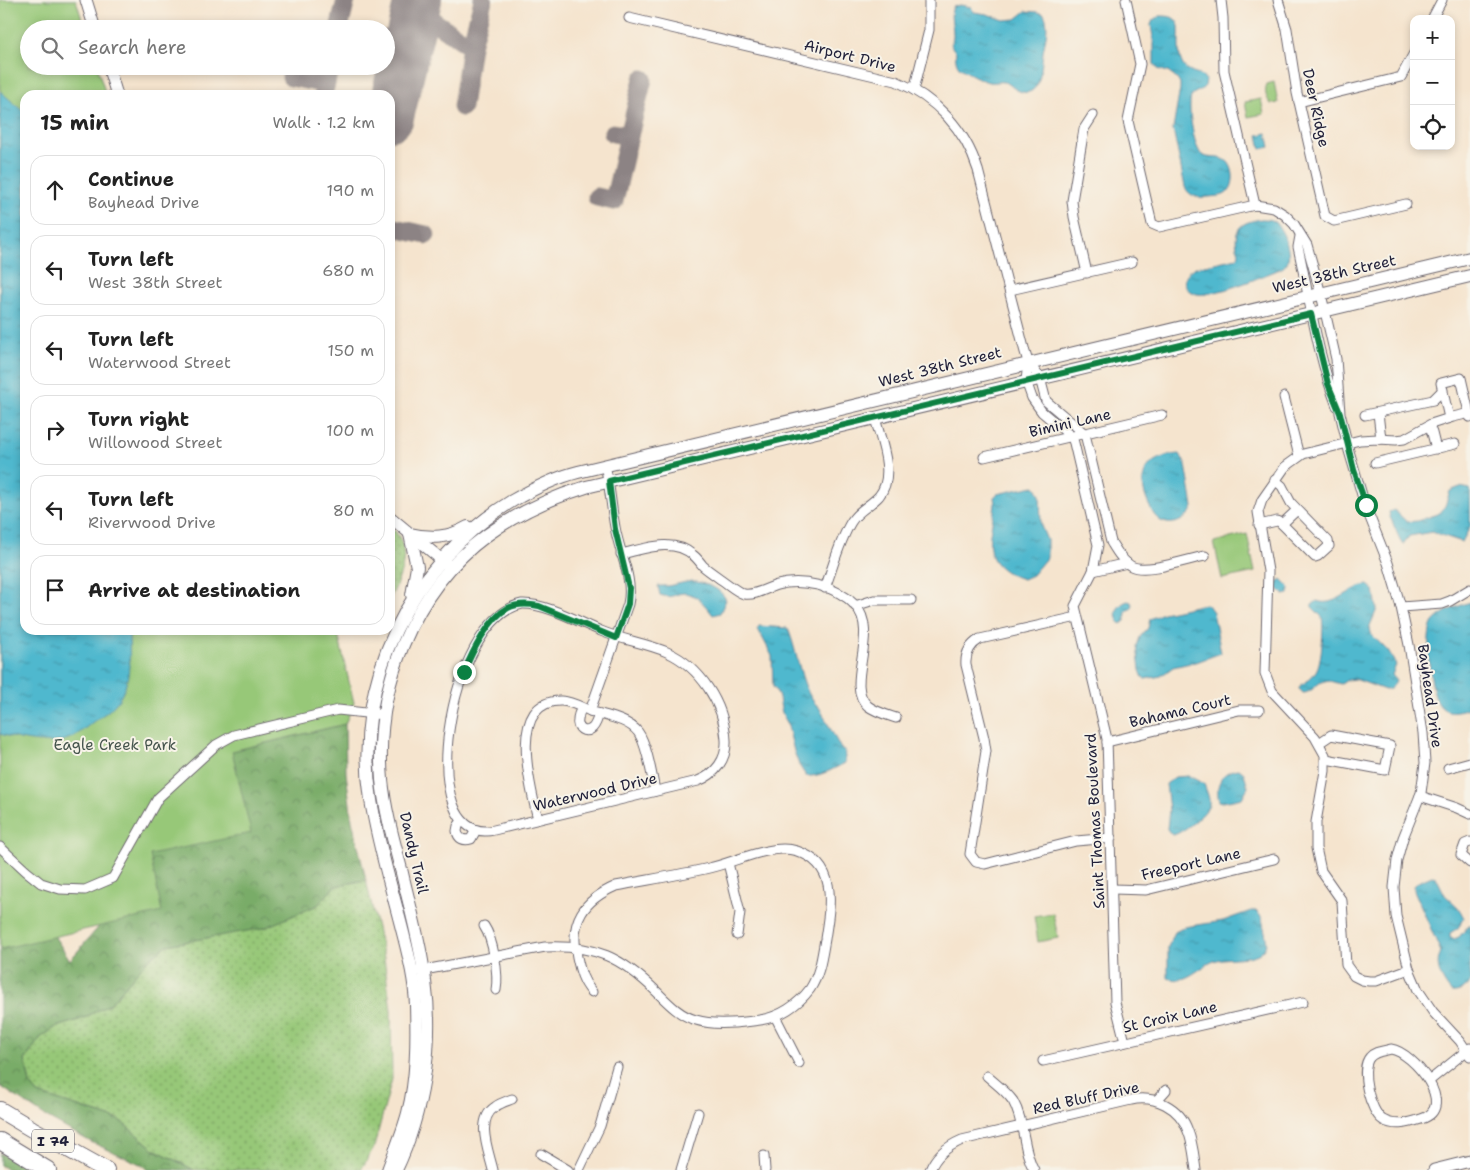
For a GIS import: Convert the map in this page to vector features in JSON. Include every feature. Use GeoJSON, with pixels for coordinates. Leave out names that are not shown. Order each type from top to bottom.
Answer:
{"type":"FeatureCollection","features":[{"type":"Feature","properties":{"kind":"highway","name":"I 74"},"geometry":{"type":"LineString","coordinates":[[0,1110],[106,1170]]}},
{"type":"Feature","properties":{"kind":"highway","name":"I 74"},"geometry":{"type":"LineString","coordinates":[[0,1142],[48,1170]]}},
{"type":"Feature","properties":{"kind":"main road","name":"West 38th Street"},"geometry":{"type":"LineString","coordinates":[[447,564],[464,538],[494,512],[544,484],[568,474],[1028,362],[1470,258]]}},
{"type":"Feature","properties":{"kind":"main road"},"geometry":{"type":"LineString","coordinates":[[447,564],[522,513],[562,495],[609,481],[1470,276]]}},
{"type":"Feature","properties":{"kind":"main road"},"geometry":{"type":"LineString","coordinates":[[409,603],[417,567],[410,534],[447,537],[458,533],[494,512]]}},
{"type":"Feature","properties":{"kind":"main road","name":"Dandy Trail"},"geometry":{"type":"LineString","coordinates":[[395,632],[409,603],[447,564]]}},
{"type":"Feature","properties":{"kind":"main road","name":"Dandy Trail"},"geometry":{"type":"LineString","coordinates":[[396,1170],[403,1157],[413,1125],[424,1075],[428,1019],[384,791],[381,760],[384,715],[390,684],[406,638],[447,564]]}},
{"type":"Feature","properties":{"kind":"main road","name":"Dandy Trail"},"geometry":{"type":"LineString","coordinates":[[388,1170],[408,1112],[414,1074],[418,971],[371,799],[367,756],[370,713],[377,679],[385,652],[393,635]]}},
{"type":"Feature","properties":{"kind":"street"},"geometry":{"type":"LineString","coordinates":[[86,0],[92,20]]}},
{"type":"Feature","properties":{"kind":"street"},"geometry":{"type":"LineString","coordinates":[[914,90],[929,30],[930,0]]}},
{"type":"Feature","properties":{"kind":"street"},"geometry":{"type":"LineString","coordinates":[[1126,0],[1140,64],[1128,121],[1152,222],[1159,227],[1255,205],[1267,206],[1285,214],[1294,224],[1300,236],[1298,247],[1315,295]]}},
{"type":"Feature","properties":{"kind":"street"},"geometry":{"type":"LineString","coordinates":[[1221,0],[1224,18],[1224,72],[1255,205]]}},
{"type":"Feature","properties":{"kind":"street","name":"Deer Ridge"},"geometry":{"type":"LineString","coordinates":[[1278,0],[1287,29],[1299,102],[1324,214],[1334,222],[1406,204]]}},
{"type":"Feature","properties":{"kind":"street"},"geometry":{"type":"LineString","coordinates":[[1434,15],[1442,0]]}},
{"type":"Feature","properties":{"kind":"street","name":"Airport Drive"},"geometry":{"type":"LineString","coordinates":[[629,18],[884,78],[928,98],[947,115],[971,150],[978,170],[1028,362]]}},
{"type":"Feature","properties":{"kind":"street"},"geometry":{"type":"LineString","coordinates":[[1299,102],[1401,77],[1411,60]]}},
{"type":"Feature","properties":{"kind":"street"},"geometry":{"type":"LineString","coordinates":[[111,75],[115,90]]}},
{"type":"Feature","properties":{"kind":"street"},"geometry":{"type":"LineString","coordinates":[[1087,273],[1072,201],[1084,129],[1093,115]]}},
{"type":"Feature","properties":{"kind":"street"},"geometry":{"type":"LineString","coordinates":[[1010,290],[1132,262]]}},
{"type":"Feature","properties":{"kind":"street","name":"Bayhead Drive"},"geometry":{"type":"LineString","coordinates":[[1315,295],[1325,311],[1336,359],[1340,413],[1346,443],[1361,492],[1388,563],[1401,607],[1424,740],[1424,770],[1420,796],[1399,851],[1394,880],[1394,903],[1397,919],[1409,969],[1415,984],[1427,1004],[1469,1051]]}},
{"type":"Feature","properties":{"kind":"street","name":"Bayhead Drive"},"geometry":{"type":"LineString","coordinates":[[1315,295],[1311,314],[1328,384],[1340,413]]}},
{"type":"Feature","properties":{"kind":"street"},"geometry":{"type":"LineString","coordinates":[[1028,362],[1040,378],[1046,400],[1085,434],[1111,542],[1121,557],[1131,566],[1148,568],[1205,556]]}},
{"type":"Feature","properties":{"kind":"street"},"geometry":{"type":"LineString","coordinates":[[1028,362],[1026,381],[1032,398],[1042,412],[1072,438]]}},
{"type":"Feature","properties":{"kind":"street"},"geometry":{"type":"LineString","coordinates":[[1409,969],[1376,981],[1369,981],[1354,976],[1346,965],[1342,901],[1321,871],[1316,848],[1316,822],[1326,759],[1319,743],[1272,691],[1265,676],[1268,566],[1258,517],[1260,505],[1276,480],[1285,467],[1299,456],[1367,439],[1404,439],[1450,418],[1470,415],[1460,378],[1441,383],[1450,418]]}},
{"type":"Feature","properties":{"kind":"street"},"geometry":{"type":"LineString","coordinates":[[1365,415],[1433,400],[1443,390]]}},
{"type":"Feature","properties":{"kind":"street"},"geometry":{"type":"LineString","coordinates":[[1284,397],[1299,456]]}},
{"type":"Feature","properties":{"kind":"street"},"geometry":{"type":"LineString","coordinates":[[1378,413],[1382,439]]}},
{"type":"Feature","properties":{"kind":"street","name":"Bimini Lane"},"geometry":{"type":"LineString","coordinates":[[984,457],[1072,438],[1162,415]]}},
{"type":"Feature","properties":{"kind":"street"},"geometry":{"type":"LineString","coordinates":[[825,588],[850,523],[859,512],[877,498],[887,482],[888,470],[876,418]]}},
{"type":"Feature","properties":{"kind":"street"},"geometry":{"type":"LineString","coordinates":[[1429,426],[1436,448]]}},
{"type":"Feature","properties":{"kind":"street","name":"Saint Thomas Boulevard"},"geometry":{"type":"LineString","coordinates":[[1072,438],[1098,545],[1093,571],[1075,606],[1107,742],[1115,1002],[1125,1042]]}},
{"type":"Feature","properties":{"kind":"street"},"geometry":{"type":"LineString","coordinates":[[1375,462],[1455,444]]}},
{"type":"Feature","properties":{"kind":"street"},"geometry":{"type":"LineString","coordinates":[[590,711],[577,722],[582,730],[587,731],[593,728],[590,711],[630,594],[615,529],[605,465]]}},
{"type":"Feature","properties":{"kind":"street"},"geometry":{"type":"LineString","coordinates":[[1259,525],[1276,521],[1282,524],[1313,556],[1318,556],[1329,546],[1329,542],[1297,510],[1276,480]]}},
{"type":"Feature","properties":{"kind":"street"},"geometry":{"type":"LineString","coordinates":[[1282,524],[1297,510]]}},
{"type":"Feature","properties":{"kind":"street"},"geometry":{"type":"LineString","coordinates":[[395,521],[447,564]]}},
{"type":"Feature","properties":{"kind":"street"},"geometry":{"type":"LineString","coordinates":[[1098,545],[1111,542]]}},
{"type":"Feature","properties":{"kind":"street"},"geometry":{"type":"LineString","coordinates":[[621,554],[664,544],[678,546],[693,554],[709,571],[744,594],[796,582],[825,588],[843,596],[855,606],[862,617],[864,632],[863,657],[858,684],[863,701],[869,707],[896,718]]}},
{"type":"Feature","properties":{"kind":"street"},"geometry":{"type":"LineString","coordinates":[[1093,571],[1127,563]]}},
{"type":"Feature","properties":{"kind":"street"},"geometry":{"type":"LineString","coordinates":[[1401,607],[1442,604],[1470,589]]}},
{"type":"Feature","properties":{"kind":"street"},"geometry":{"type":"LineString","coordinates":[[855,606],[874,600],[911,600]]}},
{"type":"Feature","properties":{"kind":"street","name":"Waterwood Drive"},"geometry":{"type":"LineString","coordinates":[[529,604],[539,606],[616,638],[667,652],[686,664],[701,677],[716,702],[725,732],[726,748],[721,763],[701,780],[490,831],[469,826],[453,805],[447,759],[451,716],[459,684],[477,645],[498,616],[509,608],[529,604]]}},
{"type":"Feature","properties":{"kind":"street"},"geometry":{"type":"LineString","coordinates":[[1078,617],[984,639],[975,642],[969,649],[965,662],[986,751],[970,850],[974,860],[980,864],[985,864],[1076,841],[1111,838]]}},
{"type":"Feature","properties":{"kind":"street"},"geometry":{"type":"LineString","coordinates":[[538,819],[526,763],[526,740],[531,720],[541,708],[552,702],[568,702],[627,723],[638,733],[643,743],[655,791]]}},
{"type":"Feature","properties":{"kind":"street"},"geometry":{"type":"LineString","coordinates":[[0,847],[41,883],[60,889],[85,890],[113,878],[158,798],[216,745],[234,735],[338,710],[384,715]]}},
{"type":"Feature","properties":{"kind":"street","name":"Bahama Court"},"geometry":{"type":"LineString","coordinates":[[1107,742],[1239,710],[1259,710]]}},
{"type":"Feature","properties":{"kind":"street"},"geometry":{"type":"LineString","coordinates":[[1319,743],[1331,735],[1390,746],[1385,770],[1326,759]]}},
{"type":"Feature","properties":{"kind":"street"},"geometry":{"type":"LineString","coordinates":[[1448,768],[1470,762]]}},
{"type":"Feature","properties":{"kind":"street"},"geometry":{"type":"LineString","coordinates":[[1420,796],[1470,814]]}},
{"type":"Feature","properties":{"kind":"street"},"geometry":{"type":"LineString","coordinates":[[1470,842],[1465,844],[1462,855],[1470,863]]}},
{"type":"Feature","properties":{"kind":"street"},"geometry":{"type":"LineString","coordinates":[[418,971],[546,947],[575,947],[605,954],[629,967],[674,1008],[694,1020],[716,1023],[758,1020],[775,1016],[790,1008],[809,990],[816,978],[821,962],[830,896],[828,883],[821,868],[809,857],[797,851],[775,849],[728,863],[616,886],[606,890],[589,902],[575,930],[575,947],[581,975],[592,992]]}},
{"type":"Feature","properties":{"kind":"street","name":"Freeport Lane"},"geometry":{"type":"LineString","coordinates":[[1113,889],[1146,890],[1274,859]]}},
{"type":"Feature","properties":{"kind":"street"},"geometry":{"type":"LineString","coordinates":[[728,863],[739,909],[740,920],[737,935]]}},
{"type":"Feature","properties":{"kind":"street"},"geometry":{"type":"LineString","coordinates":[[484,926],[490,938],[494,958],[497,978],[496,990]]}},
{"type":"Feature","properties":{"kind":"street","name":"St Croix Lane"},"geometry":{"type":"LineString","coordinates":[[1043,1061],[1303,1002]]}},
{"type":"Feature","properties":{"kind":"street"},"geometry":{"type":"LineString","coordinates":[[775,1016],[799,1063]]}},
{"type":"Feature","properties":{"kind":"street"},"geometry":{"type":"LineString","coordinates":[[1393,1049],[1403,1053],[1429,1081],[1435,1096],[1434,1108],[1426,1117],[1392,1124],[1380,1118],[1374,1110],[1364,1069],[1369,1058],[1379,1052],[1393,1049]]}},
{"type":"Feature","properties":{"kind":"street"},"geometry":{"type":"LineString","coordinates":[[1429,1081],[1469,1051]]}},
{"type":"Feature","properties":{"kind":"street"},"geometry":{"type":"LineString","coordinates":[[579,1170],[600,1126],[617,1067]]}},
{"type":"Feature","properties":{"kind":"street"},"geometry":{"type":"LineString","coordinates":[[987,1076],[1011,1099],[1017,1110],[1028,1155],[1034,1170]]}},
{"type":"Feature","properties":{"kind":"street"},"geometry":{"type":"LineString","coordinates":[[1166,1090],[1157,1100],[1173,1109],[1186,1125],[1190,1137],[1193,1169]]}},
{"type":"Feature","properties":{"kind":"street"},"geometry":{"type":"LineString","coordinates":[[493,1170],[485,1132],[485,1122],[488,1114],[495,1106],[512,1098]]}},
{"type":"Feature","properties":{"kind":"street","name":"Red Bluff Drive"},"geometry":{"type":"LineString","coordinates":[[930,1170],[940,1155],[953,1144],[962,1140],[1131,1100],[1145,1098],[1157,1100]]}},
{"type":"Feature","properties":{"kind":"street"},"geometry":{"type":"LineString","coordinates":[[681,1170],[698,1113]]}},
{"type":"Feature","properties":{"kind":"street"},"geometry":{"type":"LineString","coordinates":[[541,1154],[568,1170]]}},
{"type":"Feature","properties":{"kind":"street"},"geometry":{"type":"LineString","coordinates":[[764,1156],[765,1170]]}},
{"type":"Feature","properties":{"kind":"street"},"geometry":{"type":"LineString","coordinates":[[1434,1170],[1470,1161]]}},
{"type":"Feature","properties":{"kind":"green space","name":"Eagle Creek Park"},"geometry":{"type":"Polygon","coordinates":[[[0,0],[76,0],[82,20],[20,20],[20,75],[100,75],[104,90],[20,90],[20,635],[338,635],[354,703],[345,724],[232,751],[251,833],[150,855],[162,912],[0,949],[0,0]]]}},
{"type":"Feature","properties":{"kind":"green space"},"geometry":{"type":"Polygon","coordinates":[[[1274,82],[1278,103],[1271,104],[1266,90],[1267,84],[1274,82]]]}},
{"type":"Feature","properties":{"kind":"green space"},"geometry":{"type":"Polygon","coordinates":[[[1261,99],[1264,114],[1248,117],[1245,102],[1261,99]]]}},
{"type":"Feature","properties":{"kind":"green space"},"geometry":{"type":"Polygon","coordinates":[[[395,532],[402,543],[403,552],[403,562],[395,588],[395,532]]]}},
{"type":"Feature","properties":{"kind":"green space"},"geometry":{"type":"Polygon","coordinates":[[[1247,534],[1255,572],[1222,579],[1214,542],[1247,534]]]}},
{"type":"Feature","properties":{"kind":"green space"},"geometry":{"type":"Polygon","coordinates":[[[345,724],[346,773],[352,820],[366,880],[335,886],[318,905],[264,928],[167,945],[147,961],[110,1004],[82,1019],[56,1027],[40,1038],[25,1060],[30,1084],[38,1094],[119,1120],[154,1149],[194,1170],[149,1170],[138,1163],[91,1142],[46,1117],[0,1086],[0,872],[45,922],[70,960],[110,914],[141,857],[232,751],[345,724]]]}},
{"type":"Feature","properties":{"kind":"green space"},"geometry":{"type":"Polygon","coordinates":[[[366,880],[384,958],[391,1010],[392,1079],[374,1147],[361,1170],[194,1170],[154,1149],[119,1120],[38,1094],[30,1084],[25,1060],[40,1038],[56,1027],[82,1019],[110,1004],[147,961],[167,945],[212,936],[318,905],[335,886],[366,880]]]}},
{"type":"Feature","properties":{"kind":"green space"},"geometry":{"type":"Polygon","coordinates":[[[1053,913],[1058,938],[1038,942],[1034,916],[1053,913]]]}},
{"type":"Feature","properties":{"kind":"green space"},"geometry":{"type":"Polygon","coordinates":[[[0,1153],[30,1170],[8,1170],[0,1165],[0,1153]]]}},
{"type":"Feature","properties":{"kind":"water"},"geometry":{"type":"Polygon","coordinates":[[[960,5],[971,7],[974,12],[1004,20],[1016,19],[1026,11],[1044,14],[1047,28],[1040,74],[1035,87],[1031,91],[1017,90],[1004,82],[987,81],[959,67],[956,60],[956,52],[951,44],[953,30],[951,17],[953,7],[960,5]]]}},
{"type":"Feature","properties":{"kind":"water"},"geometry":{"type":"Polygon","coordinates":[[[1160,16],[1176,20],[1179,26],[1179,51],[1182,63],[1189,71],[1206,80],[1205,86],[1192,95],[1190,100],[1192,126],[1196,144],[1202,155],[1225,160],[1231,167],[1233,183],[1224,195],[1199,197],[1191,194],[1185,187],[1173,129],[1180,84],[1168,72],[1158,69],[1154,64],[1154,43],[1151,25],[1153,20],[1160,16]]]}},
{"type":"Feature","properties":{"kind":"water"},"geometry":{"type":"Polygon","coordinates":[[[0,91],[20,109],[20,635],[129,635],[129,671],[124,690],[115,704],[107,712],[69,739],[58,742],[32,741],[0,734],[0,91]]]}},
{"type":"Feature","properties":{"kind":"water"},"geometry":{"type":"Polygon","coordinates":[[[1267,133],[1270,147],[1261,149],[1258,135],[1267,133]]]}},
{"type":"Feature","properties":{"kind":"water"},"geometry":{"type":"Polygon","coordinates":[[[1261,219],[1273,221],[1283,234],[1289,254],[1284,266],[1224,290],[1198,294],[1188,289],[1185,285],[1185,280],[1186,275],[1190,271],[1196,267],[1237,258],[1239,255],[1236,240],[1238,230],[1245,224],[1261,219]]]}},
{"type":"Feature","properties":{"kind":"water"},"geometry":{"type":"Polygon","coordinates":[[[1180,454],[1186,465],[1193,507],[1187,516],[1178,522],[1163,522],[1155,516],[1148,503],[1144,492],[1144,475],[1152,462],[1169,455],[1180,454]]]}},
{"type":"Feature","properties":{"kind":"water"},"geometry":{"type":"Polygon","coordinates":[[[1034,486],[1040,495],[1041,526],[1047,540],[1047,557],[1032,575],[1023,579],[1003,570],[995,562],[991,554],[990,538],[995,504],[994,497],[997,494],[1034,486]]]}},
{"type":"Feature","properties":{"kind":"water"},"geometry":{"type":"Polygon","coordinates":[[[1460,487],[1470,489],[1470,527],[1462,542],[1432,532],[1409,536],[1404,544],[1402,544],[1389,512],[1394,510],[1407,522],[1417,521],[1438,514],[1445,506],[1450,491],[1460,487]]]}},
{"type":"Feature","properties":{"kind":"water"},"geometry":{"type":"Polygon","coordinates":[[[1281,579],[1290,588],[1289,594],[1284,595],[1274,585],[1281,579]]]}},
{"type":"Feature","properties":{"kind":"water"},"geometry":{"type":"Polygon","coordinates":[[[691,581],[711,586],[724,596],[726,600],[720,613],[713,615],[693,595],[684,593],[671,596],[660,595],[658,586],[691,581]]]}},
{"type":"Feature","properties":{"kind":"water"},"geometry":{"type":"Polygon","coordinates":[[[1368,585],[1374,590],[1377,609],[1369,628],[1370,633],[1388,651],[1396,665],[1392,675],[1396,680],[1393,685],[1385,690],[1355,679],[1347,680],[1341,684],[1326,681],[1303,693],[1299,687],[1316,671],[1320,660],[1322,644],[1322,617],[1312,605],[1317,601],[1330,602],[1355,589],[1368,585]]]}},
{"type":"Feature","properties":{"kind":"water"},"geometry":{"type":"Polygon","coordinates":[[[1128,601],[1131,602],[1133,607],[1126,612],[1125,621],[1121,624],[1116,614],[1119,607],[1128,601]]]}},
{"type":"Feature","properties":{"kind":"water"},"geometry":{"type":"Polygon","coordinates":[[[1470,602],[1470,708],[1448,711],[1441,707],[1437,701],[1431,679],[1430,629],[1433,622],[1441,615],[1470,602]]]}},
{"type":"Feature","properties":{"kind":"water"},"geometry":{"type":"Polygon","coordinates":[[[1205,604],[1213,612],[1221,653],[1199,661],[1173,667],[1161,676],[1143,678],[1137,646],[1140,637],[1148,628],[1150,619],[1163,613],[1205,604]]]}},
{"type":"Feature","properties":{"kind":"water"},"geometry":{"type":"Polygon","coordinates":[[[759,626],[788,629],[808,693],[819,707],[841,749],[845,750],[845,763],[826,772],[811,776],[806,776],[799,765],[787,722],[782,713],[778,694],[773,687],[772,656],[758,629],[759,626]]]}},
{"type":"Feature","properties":{"kind":"water"},"geometry":{"type":"Polygon","coordinates":[[[1239,769],[1244,773],[1248,787],[1242,798],[1223,802],[1219,801],[1218,790],[1221,780],[1228,772],[1239,769]]]}},
{"type":"Feature","properties":{"kind":"water"},"geometry":{"type":"Polygon","coordinates":[[[1189,776],[1204,784],[1209,804],[1204,813],[1193,823],[1172,835],[1167,829],[1169,810],[1166,784],[1175,777],[1189,776]]]}},
{"type":"Feature","properties":{"kind":"water"},"geometry":{"type":"Polygon","coordinates":[[[1432,876],[1436,877],[1445,895],[1458,907],[1464,918],[1458,928],[1450,933],[1450,938],[1459,937],[1470,924],[1470,983],[1464,989],[1456,992],[1451,992],[1442,978],[1438,968],[1441,952],[1414,890],[1414,886],[1418,882],[1432,876]]]}},
{"type":"Feature","properties":{"kind":"water"},"geometry":{"type":"Polygon","coordinates":[[[1256,911],[1262,921],[1266,943],[1263,950],[1249,957],[1214,961],[1181,979],[1168,978],[1168,947],[1175,932],[1185,927],[1223,921],[1256,911]]]}},
{"type":"Feature","properties":{"kind":"taxiway"},"geometry":{"type":"LineString","coordinates":[[341,20],[346,0]]}},
{"type":"Feature","properties":{"kind":"taxiway"},"geometry":{"type":"LineString","coordinates":[[462,107],[471,46],[483,0]]}},
{"type":"Feature","properties":{"kind":"taxiway"},"geometry":{"type":"LineString","coordinates":[[416,10],[471,46]]}},
{"type":"Feature","properties":{"kind":"taxiway"},"geometry":{"type":"LineString","coordinates":[[395,39],[404,34],[413,22]]}},
{"type":"Feature","properties":{"kind":"taxiway"},"geometry":{"type":"LineString","coordinates":[[395,44],[400,52],[403,64]]}},
{"type":"Feature","properties":{"kind":"taxiway"},"geometry":{"type":"LineString","coordinates":[[324,90],[328,75]]}},
{"type":"Feature","properties":{"kind":"taxiway"},"geometry":{"type":"LineString","coordinates":[[291,77],[326,84]]}},
{"type":"Feature","properties":{"kind":"taxiway"},"geometry":{"type":"LineString","coordinates":[[613,133],[629,136],[643,79]]}},
{"type":"Feature","properties":{"kind":"taxiway"},"geometry":{"type":"LineString","coordinates":[[597,197],[614,201],[629,136]]}},
{"type":"Feature","properties":{"kind":"taxiway"},"geometry":{"type":"LineString","coordinates":[[395,228],[426,235]]}},
{"type":"Feature","properties":{"kind":"runway"},"geometry":{"type":"LineString","coordinates":[[395,96],[418,0]]}},
{"type":"Feature","properties":{"kind":"route"},"geometry":{"type":"LineString","coordinates":[[464,672],[477,645],[498,616],[516,605],[529,604],[539,606],[616,638],[630,594],[615,529],[609,481],[1311,314],[1328,384],[1340,413],[1344,435],[1366,505]]}}]}
